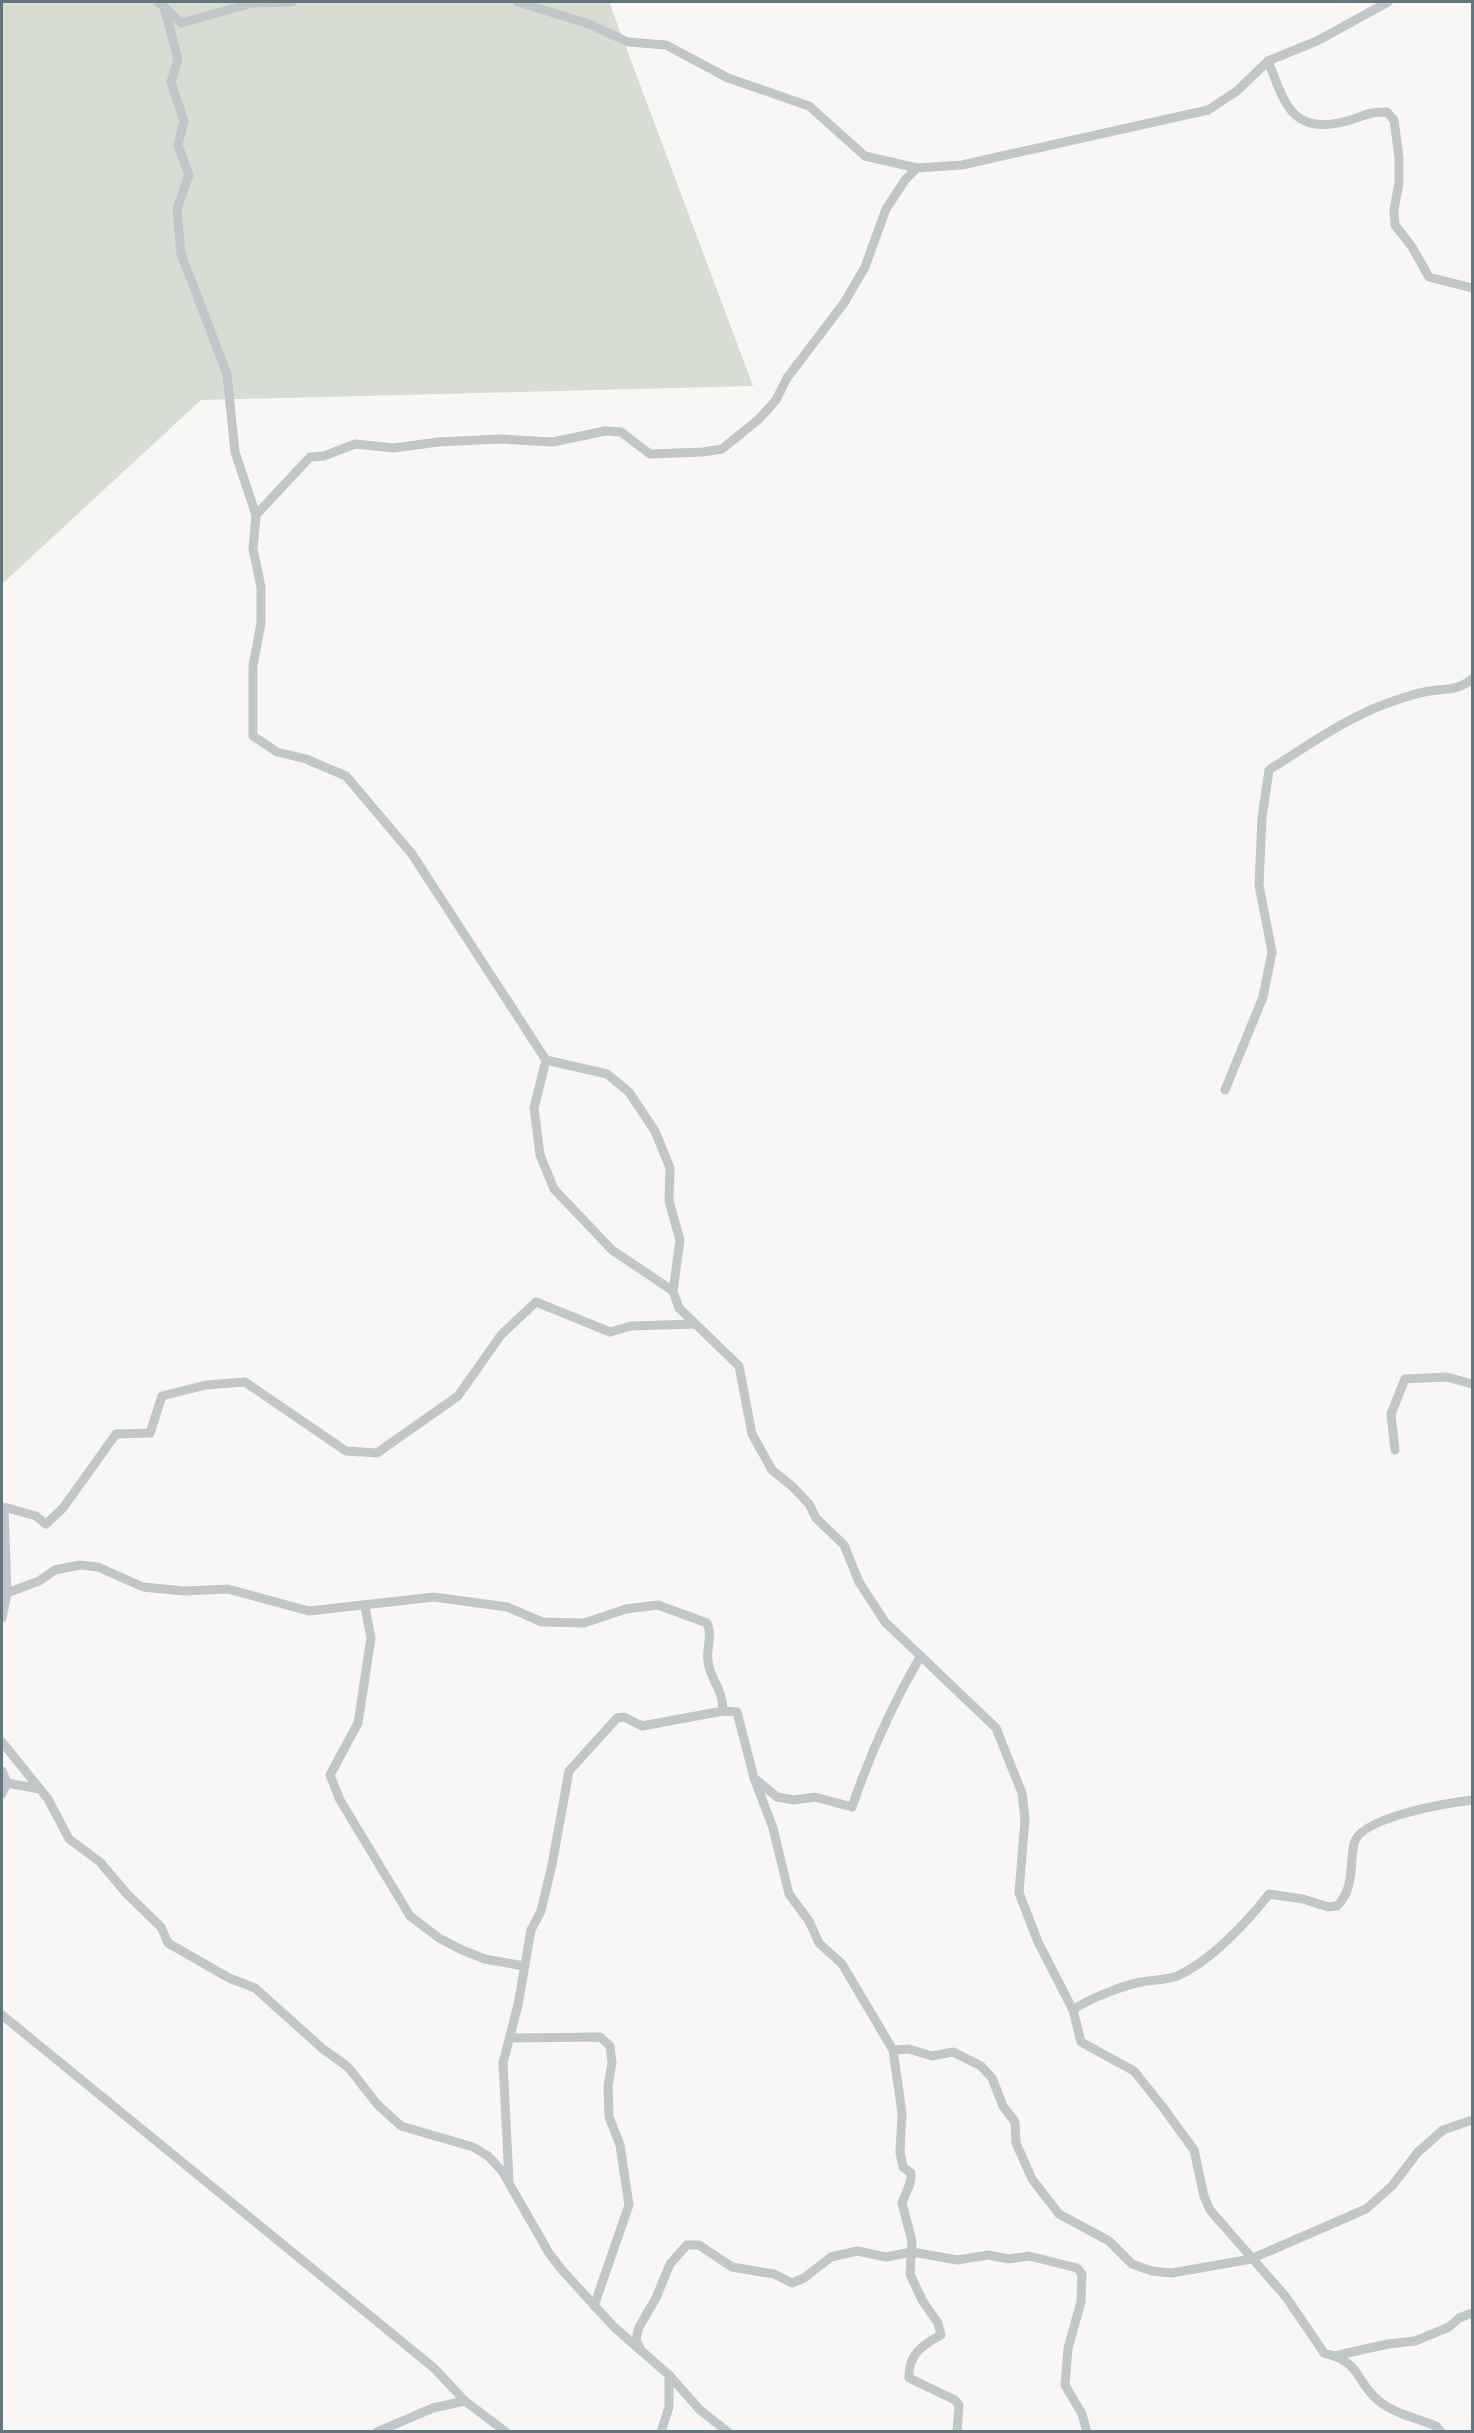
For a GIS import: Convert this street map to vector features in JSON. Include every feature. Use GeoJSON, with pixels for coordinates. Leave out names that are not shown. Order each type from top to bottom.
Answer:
{"type":"FeatureCollection","features":[{"type":"Feature","properties":{"kind":"street"},"geometry":{"type":"LineString","coordinates":[[161,4],[181,23],[253,3],[292,2]]}},
{"type":"Feature","properties":{"kind":"street"},"geometry":{"type":"LineString","coordinates":[[520,2],[589,24],[628,42],[666,45],[728,78],[809,106],[865,156],[917,168],[962,165],[1208,110],[1237,91],[1268,61],[1317,41],[1388,2]]}},
{"type":"Feature","properties":{"kind":"street"},"geometry":{"type":"LineString","coordinates":[[161,4],[178,59],[171,82],[184,122],[178,145],[189,175],[177,209],[181,254],[227,374],[235,452],[256,515],[253,549],[261,587],[261,623],[253,666],[253,736],[277,752],[306,759],[346,776],[412,854],[546,1060],[607,1074],[629,1092],[655,1131],[670,1168],[669,1201],[680,1240],[673,1291],[679,1308],[739,1366],[752,1434],[772,1470],[793,1487],[809,1504],[816,1518],[844,1545],[859,1582],[885,1622],[996,1728],[1022,1793],[1025,1819],[1019,1893],[1038,1942],[1073,2010],[1081,2042],[1134,2071],[1194,2150],[1204,2196],[1210,2210],[1286,2296],[1324,2353],[1350,2364],[1380,2403],[1436,2426],[1441,2432]]}},
{"type":"Feature","properties":{"kind":"street"},"geometry":{"type":"LineString","coordinates":[[1268,61],[1288,110],[1302,120],[1319,125],[1347,121],[1368,112],[1387,112],[1394,120],[1399,183],[1394,209],[1395,225],[1412,247],[1429,277],[1473,288]]}},
{"type":"Feature","properties":{"kind":"street"},"geometry":{"type":"LineString","coordinates":[[256,515],[310,457],[324,456],[356,444],[394,448],[448,441],[500,439],[553,442],[605,431],[621,432],[650,454],[722,449],[759,419],[776,400],[787,378],[844,303],[865,267],[886,209],[905,180],[917,168]]}},
{"type":"Feature","properties":{"kind":"street"},"geometry":{"type":"LineString","coordinates":[[1225,1090],[1263,997],[1272,952],[1259,885],[1262,818],[1269,770],[1342,723],[1386,704],[1430,690],[1448,691],[1465,685],[1473,679]]}},
{"type":"Feature","properties":{"kind":"street"},"geometry":{"type":"LineString","coordinates":[[546,1060],[534,1108],[540,1155],[554,1189],[612,1250],[673,1291]]}},
{"type":"Feature","properties":{"kind":"street"},"geometry":{"type":"LineString","coordinates":[[2,1618],[7,1593],[4,1507],[36,1516],[46,1524],[63,1508],[116,1434],[150,1433],[162,1396],[206,1385],[245,1382],[346,1451],[377,1453],[458,1396],[501,1335],[536,1302],[610,1332],[631,1326],[695,1324]]}},
{"type":"Feature","properties":{"kind":"street"},"geometry":{"type":"LineString","coordinates":[[1395,1450],[1391,1414],[1405,1379],[1446,1377],[1473,1384]]}},
{"type":"Feature","properties":{"kind":"street"},"geometry":{"type":"LineString","coordinates":[[7,1593],[39,1581],[55,1570],[80,1565],[98,1567],[143,1587],[184,1591],[228,1589],[309,1611],[434,1597],[507,1607],[542,1622],[584,1623],[627,1609],[658,1605],[707,1623],[710,1639],[708,1661],[723,1694],[723,1711]]}},
{"type":"Feature","properties":{"kind":"street"},"geometry":{"type":"LineString","coordinates":[[366,1606],[371,1638],[358,1723],[330,1775],[340,1800],[410,1916],[439,1938],[462,1950],[485,1959],[524,1966]]}},
{"type":"Feature","properties":{"kind":"street"},"geometry":{"type":"LineString","coordinates":[[754,1778],[777,1797],[795,1800],[815,1797],[852,1807],[870,1754],[920,1657]]}},
{"type":"Feature","properties":{"kind":"street"},"geometry":{"type":"LineString","coordinates":[[509,2187],[502,2063],[510,2038],[531,1930],[541,1911],[552,1865],[568,1771],[617,1718],[624,1717],[642,1725],[723,1711],[736,1712],[754,1778],[773,1828],[789,1894],[819,1943],[842,1964],[893,2049],[903,2113],[900,2152],[903,2167],[911,2173],[911,2184],[902,2203],[908,2219],[912,2253],[910,2274],[938,2323],[941,2335],[925,2344],[913,2355],[909,2378],[955,2400],[959,2405],[957,2432]]}},
{"type":"Feature","properties":{"kind":"street"},"geometry":{"type":"LineString","coordinates":[[2,1742],[41,1790],[56,1812],[69,1839],[100,1862],[127,1894],[161,1927],[168,1943],[229,1978],[255,1988],[323,2049],[348,2067],[377,2104],[400,2126],[473,2147],[488,2156],[502,2170],[509,2187],[549,2253],[594,2306],[669,2375],[700,2410],[728,2432]]}},
{"type":"Feature","properties":{"kind":"street"},"geometry":{"type":"LineString","coordinates":[[2,1771],[7,1783],[2,1794]]}},
{"type":"Feature","properties":{"kind":"street"},"geometry":{"type":"LineString","coordinates":[[7,1783],[41,1790]]}},
{"type":"Feature","properties":{"kind":"street"},"geometry":{"type":"LineString","coordinates":[[1073,2010],[1083,2002],[1138,1982],[1176,1976],[1198,1963],[1248,1921],[1269,1894],[1303,1899],[1328,1907],[1337,1906],[1344,1899],[1350,1883],[1354,1842],[1366,1828],[1403,1812],[1473,1800]]}},
{"type":"Feature","properties":{"kind":"street"},"geometry":{"type":"LineString","coordinates":[[2,2014],[434,2368],[465,2401],[506,2432]]}},
{"type":"Feature","properties":{"kind":"street"},"geometry":{"type":"LineString","coordinates":[[510,2038],[600,2037],[610,2046],[612,2063],[608,2086],[609,2117],[620,2145],[629,2205],[594,2306]]}},
{"type":"Feature","properties":{"kind":"street"},"geometry":{"type":"LineString","coordinates":[[893,2049],[909,2049],[932,2056],[953,2052],[981,2066],[992,2078],[1003,2106],[1015,2122],[1016,2143],[1032,2179],[1059,2214],[1109,2241],[1132,2264],[1152,2271],[1172,2273],[1251,2259],[1366,2209],[1392,2186],[1418,2152],[1443,2130],[1473,2120]]}},
{"type":"Feature","properties":{"kind":"street"},"geometry":{"type":"LineString","coordinates":[[642,2352],[636,2339],[639,2326],[656,2298],[670,2264],[687,2245],[699,2245],[732,2267],[774,2274],[792,2283],[804,2278],[831,2257],[856,2251],[886,2257],[912,2253],[957,2260],[988,2255],[1009,2259],[1029,2256],[1081,2270],[1081,2302],[1068,2348],[1065,2385],[1082,2414],[1087,2432]]}},
{"type":"Feature","properties":{"kind":"street"},"geometry":{"type":"LineString","coordinates":[[1334,2356],[1388,2344],[1415,2341],[1449,2327],[1459,2318],[1473,2313]]}},
{"type":"Feature","properties":{"kind":"street"},"geometry":{"type":"LineString","coordinates":[[661,2432],[669,2407],[669,2375]]}},
{"type":"Feature","properties":{"kind":"street"},"geometry":{"type":"LineString","coordinates":[[376,2432],[434,2408],[465,2401]]}},
{"type":"Feature","properties":{"kind":"shaded area"},"geometry":{"type":"Polygon","coordinates":[[[2,2],[609,2],[753,386],[201,400],[2,584],[2,2]]]}}]}
